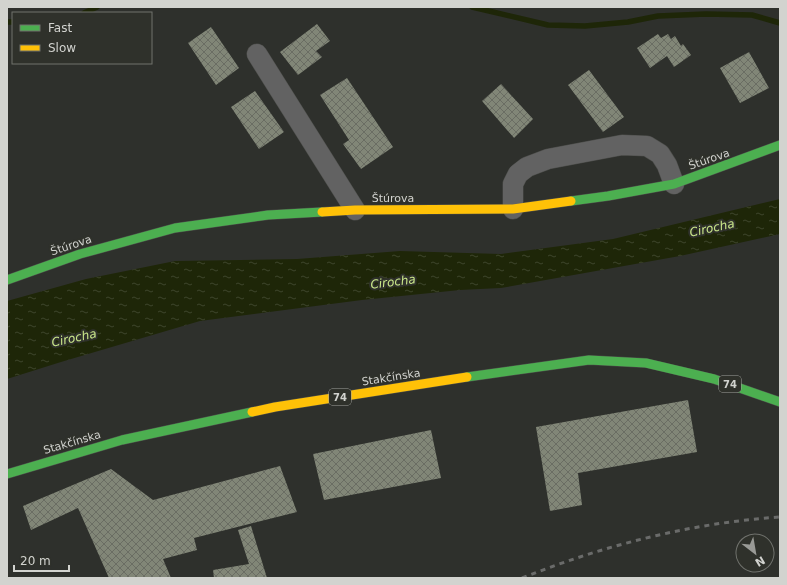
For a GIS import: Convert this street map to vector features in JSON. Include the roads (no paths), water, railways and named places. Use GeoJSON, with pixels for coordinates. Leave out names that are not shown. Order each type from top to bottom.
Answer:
{"type":"FeatureCollection","features":[{"type":"Feature","properties":{"kind":"street"},"geometry":{"type":"LineString","coordinates":[[257,54],[355,210]]}},
{"type":"Feature","properties":{"kind":"street"},"geometry":{"type":"LineString","coordinates":[[513,209],[513,184],[518,174],[527,167],[548,159],[622,145],[647,146],[660,154],[667,165],[674,184]]}},
{"type":"Feature","properties":{"kind":"street","name":"Štúrova"},"geometry":{"type":"LineString","coordinates":[[7,280],[80,254],[175,228],[268,215],[355,210],[513,209],[608,196],[674,184],[780,145]]}},
{"type":"Feature","properties":{"kind":"street","name":"Stakčínska"},"geometry":{"type":"LineString","coordinates":[[7,474],[122,440],[267,409],[478,375],[589,360],[646,364],[678,370],[714,379],[780,402]]}},
{"type":"Feature","properties":{"kind":"water","name":"Cirocha"},"geometry":{"type":"Polygon","coordinates":[[[780,199],[780,234],[680,256],[501,288],[460,290],[362,300],[200,321],[7,379],[7,301],[86,279],[175,261],[297,259],[400,251],[501,254],[613,239],[780,199]]]}},
{"type":"Feature","properties":{"kind":"waterway"},"geometry":{"type":"LineString","coordinates":[[86,12],[97,7]]}},
{"type":"Feature","properties":{"kind":"waterway"},"geometry":{"type":"LineString","coordinates":[[472,7],[548,25],[585,26],[628,22],[658,16],[706,14],[752,15],[780,23]]}},
{"type":"Feature","properties":{"kind":"waterway"},"geometry":{"type":"LineString","coordinates":[[7,22],[12,22]]}},
{"type":"Feature","properties":{"kind":"railway"},"geometry":{"type":"LineString","coordinates":[[522,578],[585,555],[649,537],[714,524],[780,517]]}}]}
